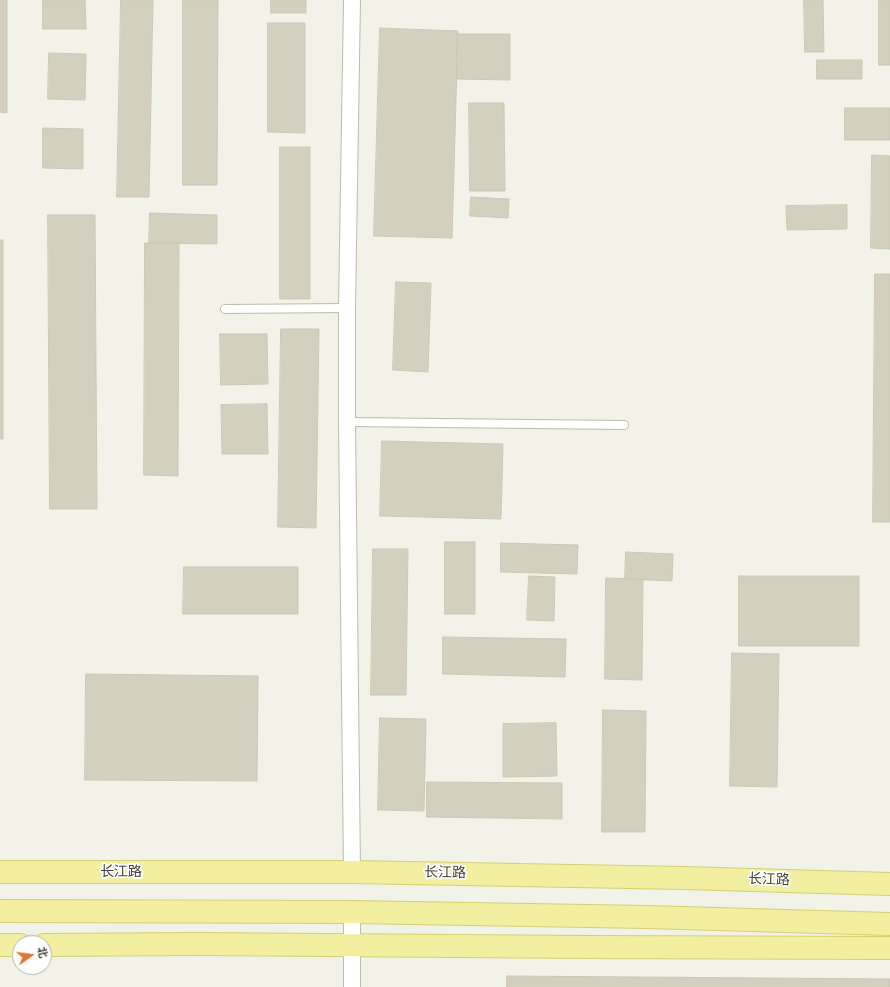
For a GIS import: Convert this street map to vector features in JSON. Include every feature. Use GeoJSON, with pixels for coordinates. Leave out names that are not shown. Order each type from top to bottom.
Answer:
{"type":"FeatureCollection","features":[{"type":"Feature","properties":{"kind":"main road","name":"长江路"},"geometry":{"type":"LineString","coordinates":[[0,872],[352,872],[676,878],[890,884]]}},
{"type":"Feature","properties":{"kind":"main road"},"geometry":{"type":"LineString","coordinates":[[0,911],[352,912],[639,917],[890,924]]}},
{"type":"Feature","properties":{"kind":"main road"},"geometry":{"type":"LineString","coordinates":[[52,945],[197,944],[586,948],[890,948]]}},
{"type":"Feature","properties":{"kind":"main road"},"geometry":{"type":"LineString","coordinates":[[0,945],[12,945]]}},
{"type":"Feature","properties":{"kind":"street"},"geometry":{"type":"LineString","coordinates":[[352,0],[347,308],[352,872]]}},
{"type":"Feature","properties":{"kind":"street"},"geometry":{"type":"LineString","coordinates":[[352,912],[352,987]]}},
{"type":"Feature","properties":{"kind":"lane"},"geometry":{"type":"LineString","coordinates":[[225,309],[347,308]]}},
{"type":"Feature","properties":{"kind":"lane"},"geometry":{"type":"LineString","coordinates":[[347,422],[624,425]]}},
{"type":"Feature","properties":{"kind":"building"},"geometry":{"type":"Polygon","coordinates":[[[0,0],[7,0],[7,113],[0,112],[0,0]]]}},
{"type":"Feature","properties":{"kind":"building"},"geometry":{"type":"Polygon","coordinates":[[[43,0],[85,0],[86,29],[43,29],[43,0]]]}},
{"type":"Feature","properties":{"kind":"building"},"geometry":{"type":"Polygon","coordinates":[[[121,0],[153,0],[149,197],[117,197],[121,0]]]}},
{"type":"Feature","properties":{"kind":"building"},"geometry":{"type":"Polygon","coordinates":[[[183,0],[218,0],[217,185],[183,185],[183,0]]]}},
{"type":"Feature","properties":{"kind":"building"},"geometry":{"type":"Polygon","coordinates":[[[271,0],[306,0],[306,13],[271,13],[271,0]]]}},
{"type":"Feature","properties":{"kind":"building"},"geometry":{"type":"Polygon","coordinates":[[[804,0],[823,0],[824,52],[805,52],[804,0]]]}},
{"type":"Feature","properties":{"kind":"building"},"geometry":{"type":"Polygon","coordinates":[[[879,0],[890,0],[890,65],[879,65],[879,0]]]}},
{"type":"Feature","properties":{"kind":"building"},"geometry":{"type":"Polygon","coordinates":[[[268,23],[305,23],[305,133],[268,132],[268,23]]]}},
{"type":"Feature","properties":{"kind":"building"},"geometry":{"type":"Polygon","coordinates":[[[380,28],[458,31],[452,238],[374,236],[380,28]]]}},
{"type":"Feature","properties":{"kind":"building"},"geometry":{"type":"Polygon","coordinates":[[[457,34],[510,34],[510,80],[457,79],[457,34]]]}},
{"type":"Feature","properties":{"kind":"building"},"geometry":{"type":"Polygon","coordinates":[[[49,53],[86,54],[85,100],[48,99],[49,53]]]}},
{"type":"Feature","properties":{"kind":"building"},"geometry":{"type":"Polygon","coordinates":[[[817,60],[862,60],[862,79],[817,79],[817,60]]]}},
{"type":"Feature","properties":{"kind":"building"},"geometry":{"type":"Polygon","coordinates":[[[469,103],[504,103],[505,191],[470,191],[469,103]]]}},
{"type":"Feature","properties":{"kind":"building"},"geometry":{"type":"Polygon","coordinates":[[[845,108],[890,108],[890,140],[845,140],[845,108]]]}},
{"type":"Feature","properties":{"kind":"building"},"geometry":{"type":"Polygon","coordinates":[[[43,128],[83,129],[83,169],[43,168],[43,128]]]}},
{"type":"Feature","properties":{"kind":"building"},"geometry":{"type":"Polygon","coordinates":[[[280,147],[310,147],[310,299],[280,299],[280,147]]]}},
{"type":"Feature","properties":{"kind":"building"},"geometry":{"type":"Polygon","coordinates":[[[872,155],[890,156],[890,249],[871,248],[872,155]]]}},
{"type":"Feature","properties":{"kind":"building"},"geometry":{"type":"Polygon","coordinates":[[[471,197],[509,199],[508,218],[470,216],[471,197]]]}},
{"type":"Feature","properties":{"kind":"building"},"geometry":{"type":"Polygon","coordinates":[[[847,205],[847,229],[787,230],[786,206],[847,205]]]}},
{"type":"Feature","properties":{"kind":"building"},"geometry":{"type":"Polygon","coordinates":[[[150,213],[217,215],[217,244],[149,243],[150,213]]]}},
{"type":"Feature","properties":{"kind":"building"},"geometry":{"type":"Polygon","coordinates":[[[48,215],[95,215],[97,509],[50,509],[48,215]]]}},
{"type":"Feature","properties":{"kind":"building"},"geometry":{"type":"Polygon","coordinates":[[[0,240],[3,240],[3,439],[0,439],[0,240]]]}},
{"type":"Feature","properties":{"kind":"building"},"geometry":{"type":"Polygon","coordinates":[[[145,243],[179,243],[178,476],[144,475],[145,243]]]}},
{"type":"Feature","properties":{"kind":"building"},"geometry":{"type":"Polygon","coordinates":[[[875,274],[890,274],[890,522],[873,522],[875,274]]]}},
{"type":"Feature","properties":{"kind":"building"},"geometry":{"type":"Polygon","coordinates":[[[396,282],[431,283],[428,372],[393,370],[396,282]]]}},
{"type":"Feature","properties":{"kind":"building"},"geometry":{"type":"Polygon","coordinates":[[[281,329],[319,329],[316,528],[278,527],[281,329]]]}},
{"type":"Feature","properties":{"kind":"building"},"geometry":{"type":"Polygon","coordinates":[[[220,334],[267,334],[268,384],[221,385],[220,334]]]}},
{"type":"Feature","properties":{"kind":"building"},"geometry":{"type":"Polygon","coordinates":[[[267,404],[268,454],[222,454],[221,405],[267,404]]]}},
{"type":"Feature","properties":{"kind":"building"},"geometry":{"type":"Polygon","coordinates":[[[382,441],[503,444],[501,519],[380,516],[382,441]]]}},
{"type":"Feature","properties":{"kind":"building"},"geometry":{"type":"Polygon","coordinates":[[[445,542],[475,542],[475,614],[445,614],[445,542]]]}},
{"type":"Feature","properties":{"kind":"building"},"geometry":{"type":"Polygon","coordinates":[[[501,543],[578,545],[577,574],[501,572],[501,543]]]}},
{"type":"Feature","properties":{"kind":"building"},"geometry":{"type":"Polygon","coordinates":[[[373,549],[408,549],[406,695],[371,695],[373,549]]]}},
{"type":"Feature","properties":{"kind":"building"},"geometry":{"type":"Polygon","coordinates":[[[626,552],[673,554],[672,581],[625,579],[626,552]]]}},
{"type":"Feature","properties":{"kind":"building"},"geometry":{"type":"Polygon","coordinates":[[[184,567],[298,567],[298,614],[183,614],[184,567]]]}},
{"type":"Feature","properties":{"kind":"building"},"geometry":{"type":"Polygon","coordinates":[[[529,576],[555,577],[554,621],[527,620],[529,576]]]}},
{"type":"Feature","properties":{"kind":"building"},"geometry":{"type":"Polygon","coordinates":[[[739,576],[859,576],[859,646],[739,646],[739,576]]]}},
{"type":"Feature","properties":{"kind":"building"},"geometry":{"type":"Polygon","coordinates":[[[606,578],[643,579],[642,680],[605,679],[606,578]]]}},
{"type":"Feature","properties":{"kind":"building"},"geometry":{"type":"Polygon","coordinates":[[[443,637],[566,639],[565,677],[443,674],[443,637]]]}},
{"type":"Feature","properties":{"kind":"building"},"geometry":{"type":"Polygon","coordinates":[[[732,653],[779,654],[777,787],[730,786],[732,653]]]}},
{"type":"Feature","properties":{"kind":"building"},"geometry":{"type":"Polygon","coordinates":[[[86,674],[258,676],[257,781],[85,780],[86,674]]]}},
{"type":"Feature","properties":{"kind":"building"},"geometry":{"type":"Polygon","coordinates":[[[603,710],[646,711],[645,832],[602,832],[603,710]]]}},
{"type":"Feature","properties":{"kind":"building"},"geometry":{"type":"Polygon","coordinates":[[[380,718],[426,719],[424,811],[378,810],[380,718]]]}},
{"type":"Feature","properties":{"kind":"building"},"geometry":{"type":"Polygon","coordinates":[[[556,723],[557,776],[503,777],[503,724],[556,723]]]}},
{"type":"Feature","properties":{"kind":"building"},"geometry":{"type":"Polygon","coordinates":[[[427,782],[562,783],[562,819],[427,817],[427,782]]]}},
{"type":"Feature","properties":{"kind":"building"},"geometry":{"type":"Polygon","coordinates":[[[507,976],[890,979],[890,987],[507,987],[507,976]]]}}]}
